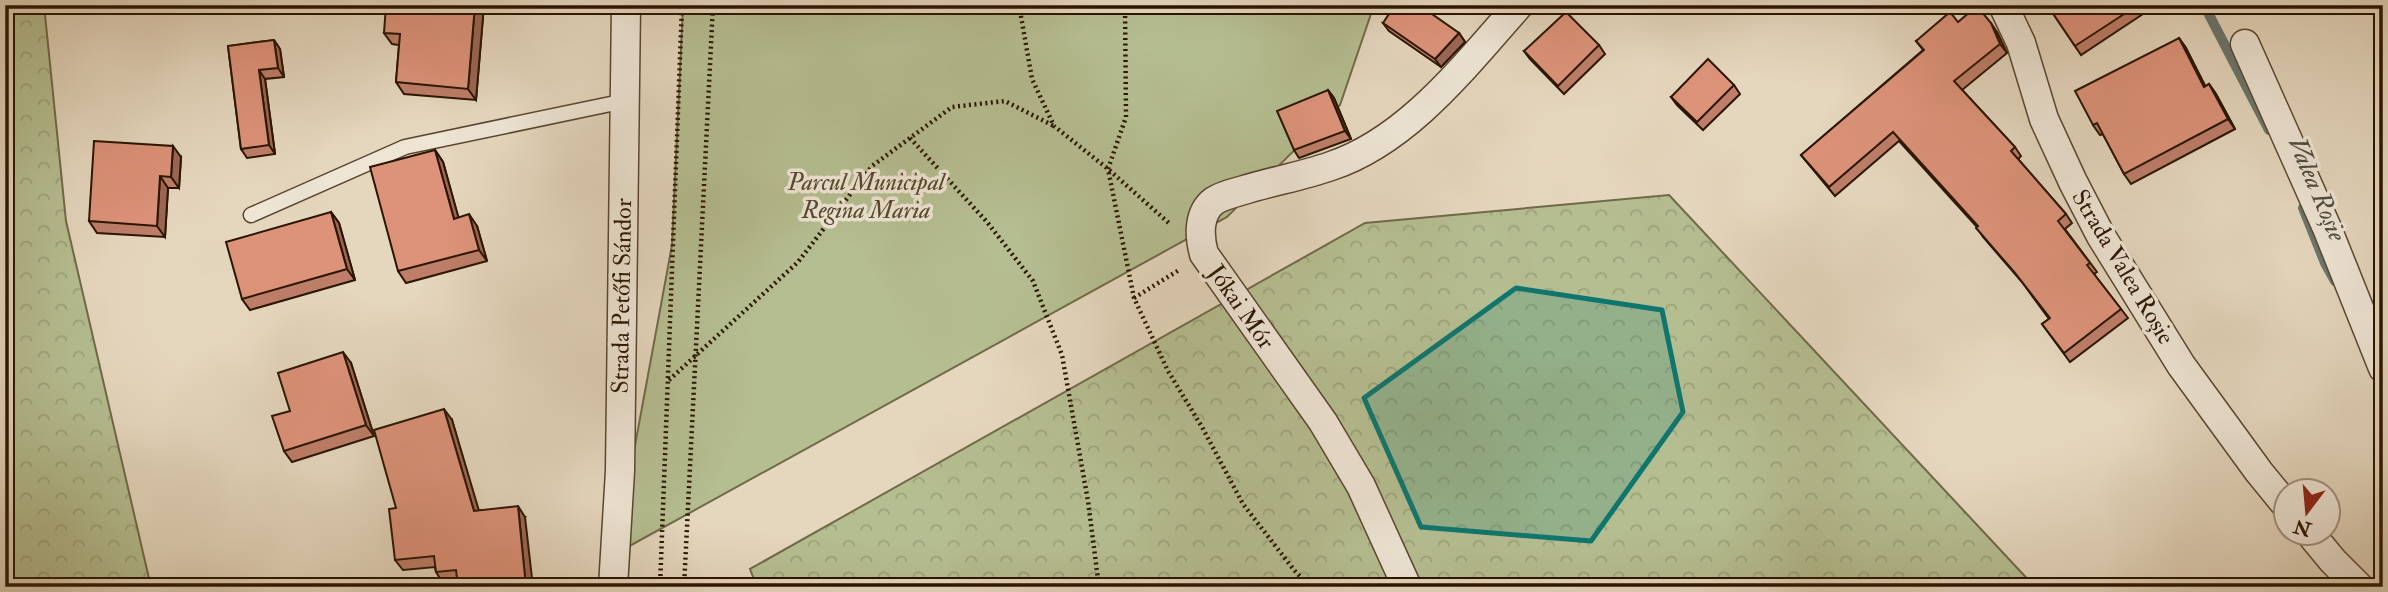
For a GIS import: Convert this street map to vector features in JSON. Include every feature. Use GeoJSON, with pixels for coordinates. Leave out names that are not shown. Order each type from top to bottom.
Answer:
{"type":"FeatureCollection","features":[{"type":"Feature","properties":{"kind":"street","name":"Strada Petőfi Sándor"},"geometry":{"type":"LineString","coordinates":[[613,587],[620,471],[626,5]]}},
{"type":"Feature","properties":{"kind":"street","name":"Jókai Mór"},"geometry":{"type":"LineString","coordinates":[[1407,587],[1361,486],[1323,422],[1204,254],[1200,228],[1206,209],[1215,200],[1275,180],[1332,166],[1373,148],[1433,100],[1519,5]]}},
{"type":"Feature","properties":{"kind":"street","name":"Strada Valea Roșie"},"geometry":{"type":"LineString","coordinates":[[2003,5],[2021,43],[2044,119],[2101,236],[2181,365],[2272,487]]}},
{"type":"Feature","properties":{"kind":"street"},"geometry":{"type":"LineString","coordinates":[[2245,44],[2327,228],[2383,368]]}},
{"type":"Feature","properties":{"kind":"street"},"geometry":{"type":"LineString","coordinates":[[2320,546],[2359,587]]}},
{"type":"Feature","properties":{"kind":"lane"},"geometry":{"type":"LineString","coordinates":[[251,215],[405,147],[625,101]]}},
{"type":"Feature","properties":{"kind":"path"},"geometry":{"type":"LineString","coordinates":[[660,587],[682,5]]}},
{"type":"Feature","properties":{"kind":"path"},"geometry":{"type":"LineString","coordinates":[[684,587],[713,5]]}},
{"type":"Feature","properties":{"kind":"path"},"geometry":{"type":"LineString","coordinates":[[1019,5],[1032,79],[1054,126]]}},
{"type":"Feature","properties":{"kind":"path"},"geometry":{"type":"LineString","coordinates":[[1125,5],[1126,117],[1108,169],[1134,298],[1168,371],[1202,427],[1243,504],[1310,587]]}},
{"type":"Feature","properties":{"kind":"path"},"geometry":{"type":"LineString","coordinates":[[668,380],[798,262],[872,166],[952,107],[1005,101],[1054,126],[1108,169],[1204,254],[1134,298]]}},
{"type":"Feature","properties":{"kind":"path"},"geometry":{"type":"LineString","coordinates":[[910,138],[987,222],[1033,281],[1062,355],[1088,501],[1099,587]]}},
{"type":"Feature","properties":{"kind":"highlighted area"},"geometry":{"type":"Polygon","coordinates":[[[1516,288],[1662,310],[1683,412],[1591,541],[1421,527],[1364,398],[1516,288]]]}},
{"type":"Feature","properties":{"kind":"green space"},"geometry":{"type":"Polygon","coordinates":[[[5,5],[44,5],[66,221],[151,587],[5,587],[5,5]]]}},
{"type":"Feature","properties":{"kind":"green space","name":"Parcul Municipal Regina Maria"},"geometry":{"type":"Polygon","coordinates":[[[683,5],[1374,5],[1340,105],[1227,217],[615,554],[672,245],[683,5]]]}},
{"type":"Feature","properties":{"kind":"green space"},"geometry":{"type":"Polygon","coordinates":[[[1669,195],[2035,587],[757,587],[750,569],[1365,223],[1669,195]]]}},
{"type":"Feature","properties":{"kind":"building"},"geometry":{"type":"Polygon","coordinates":[[[386,5],[475,5],[468,89],[396,82],[400,34],[384,33],[386,5]]]}},
{"type":"Feature","properties":{"kind":"building"},"geometry":{"type":"Polygon","coordinates":[[[1395,5],[1419,5],[1459,33],[1435,59],[1383,23],[1395,5]]]}},
{"type":"Feature","properties":{"kind":"building"},"geometry":{"type":"Polygon","coordinates":[[[2069,5],[2138,5],[2075,46],[2054,15],[2069,5]]]}},
{"type":"Feature","properties":{"kind":"building"},"geometry":{"type":"Polygon","coordinates":[[[1977,6],[1991,23],[2000,44],[1954,81],[2015,147],[2011,151],[2066,214],[2058,221],[2121,309],[2064,353],[2042,324],[2050,318],[1976,228],[1978,226],[1893,132],[1829,187],[1801,155],[1924,50],[1916,41],[1950,12],[1958,22],[1977,6]]]}},
{"type":"Feature","properties":{"kind":"building"},"geometry":{"type":"Polygon","coordinates":[[[1566,12],[1599,45],[1558,86],[1524,51],[1566,12]]]}},
{"type":"Feature","properties":{"kind":"building"},"geometry":{"type":"Polygon","coordinates":[[[2179,38],[2204,87],[2209,84],[2228,119],[2124,174],[2097,123],[2093,125],[2075,91],[2179,38]]]}},
{"type":"Feature","properties":{"kind":"building"},"geometry":{"type":"Polygon","coordinates":[[[274,40],[278,68],[259,70],[269,145],[241,149],[228,46],[274,40]]]}},
{"type":"Feature","properties":{"kind":"building"},"geometry":{"type":"Polygon","coordinates":[[[1708,59],[1734,85],[1697,122],[1671,97],[1708,59]]]}},
{"type":"Feature","properties":{"kind":"building"},"geometry":{"type":"Polygon","coordinates":[[[1328,90],[1345,131],[1294,150],[1277,111],[1328,90]]]}},
{"type":"Feature","properties":{"kind":"building"},"geometry":{"type":"Polygon","coordinates":[[[94,141],[173,146],[171,177],[160,176],[157,226],[89,221],[94,141]]]}},
{"type":"Feature","properties":{"kind":"building"},"geometry":{"type":"Polygon","coordinates":[[[435,150],[454,219],[469,214],[479,250],[398,271],[370,167],[435,150]]]}},
{"type":"Feature","properties":{"kind":"building"},"geometry":{"type":"Polygon","coordinates":[[[331,212],[347,269],[242,299],[226,242],[331,212]]]}},
{"type":"Feature","properties":{"kind":"building"},"geometry":{"type":"Polygon","coordinates":[[[343,352],[366,425],[284,451],[272,416],[290,411],[278,373],[343,352]]]}},
{"type":"Feature","properties":{"kind":"building"},"geometry":{"type":"Polygon","coordinates":[[[444,409],[474,511],[518,506],[526,587],[458,587],[456,570],[436,572],[434,556],[395,560],[389,509],[396,508],[374,430],[444,409]]]}},
{"type":"Feature","properties":{"kind":"waterway","name":"Valea Roșie"},"geometry":{"type":"LineString","coordinates":[[2204,5],[2269,130]]}},
{"type":"Feature","properties":{"kind":"waterway","name":"Valea Roșie"},"geometry":{"type":"LineString","coordinates":[[2303,208],[2335,281]]}},
{"type":"Feature","properties":{"kind":"waterway","name":"Valea Roșie"},"geometry":{"type":"LineString","coordinates":[[2376,370],[2383,393]]}}]}
